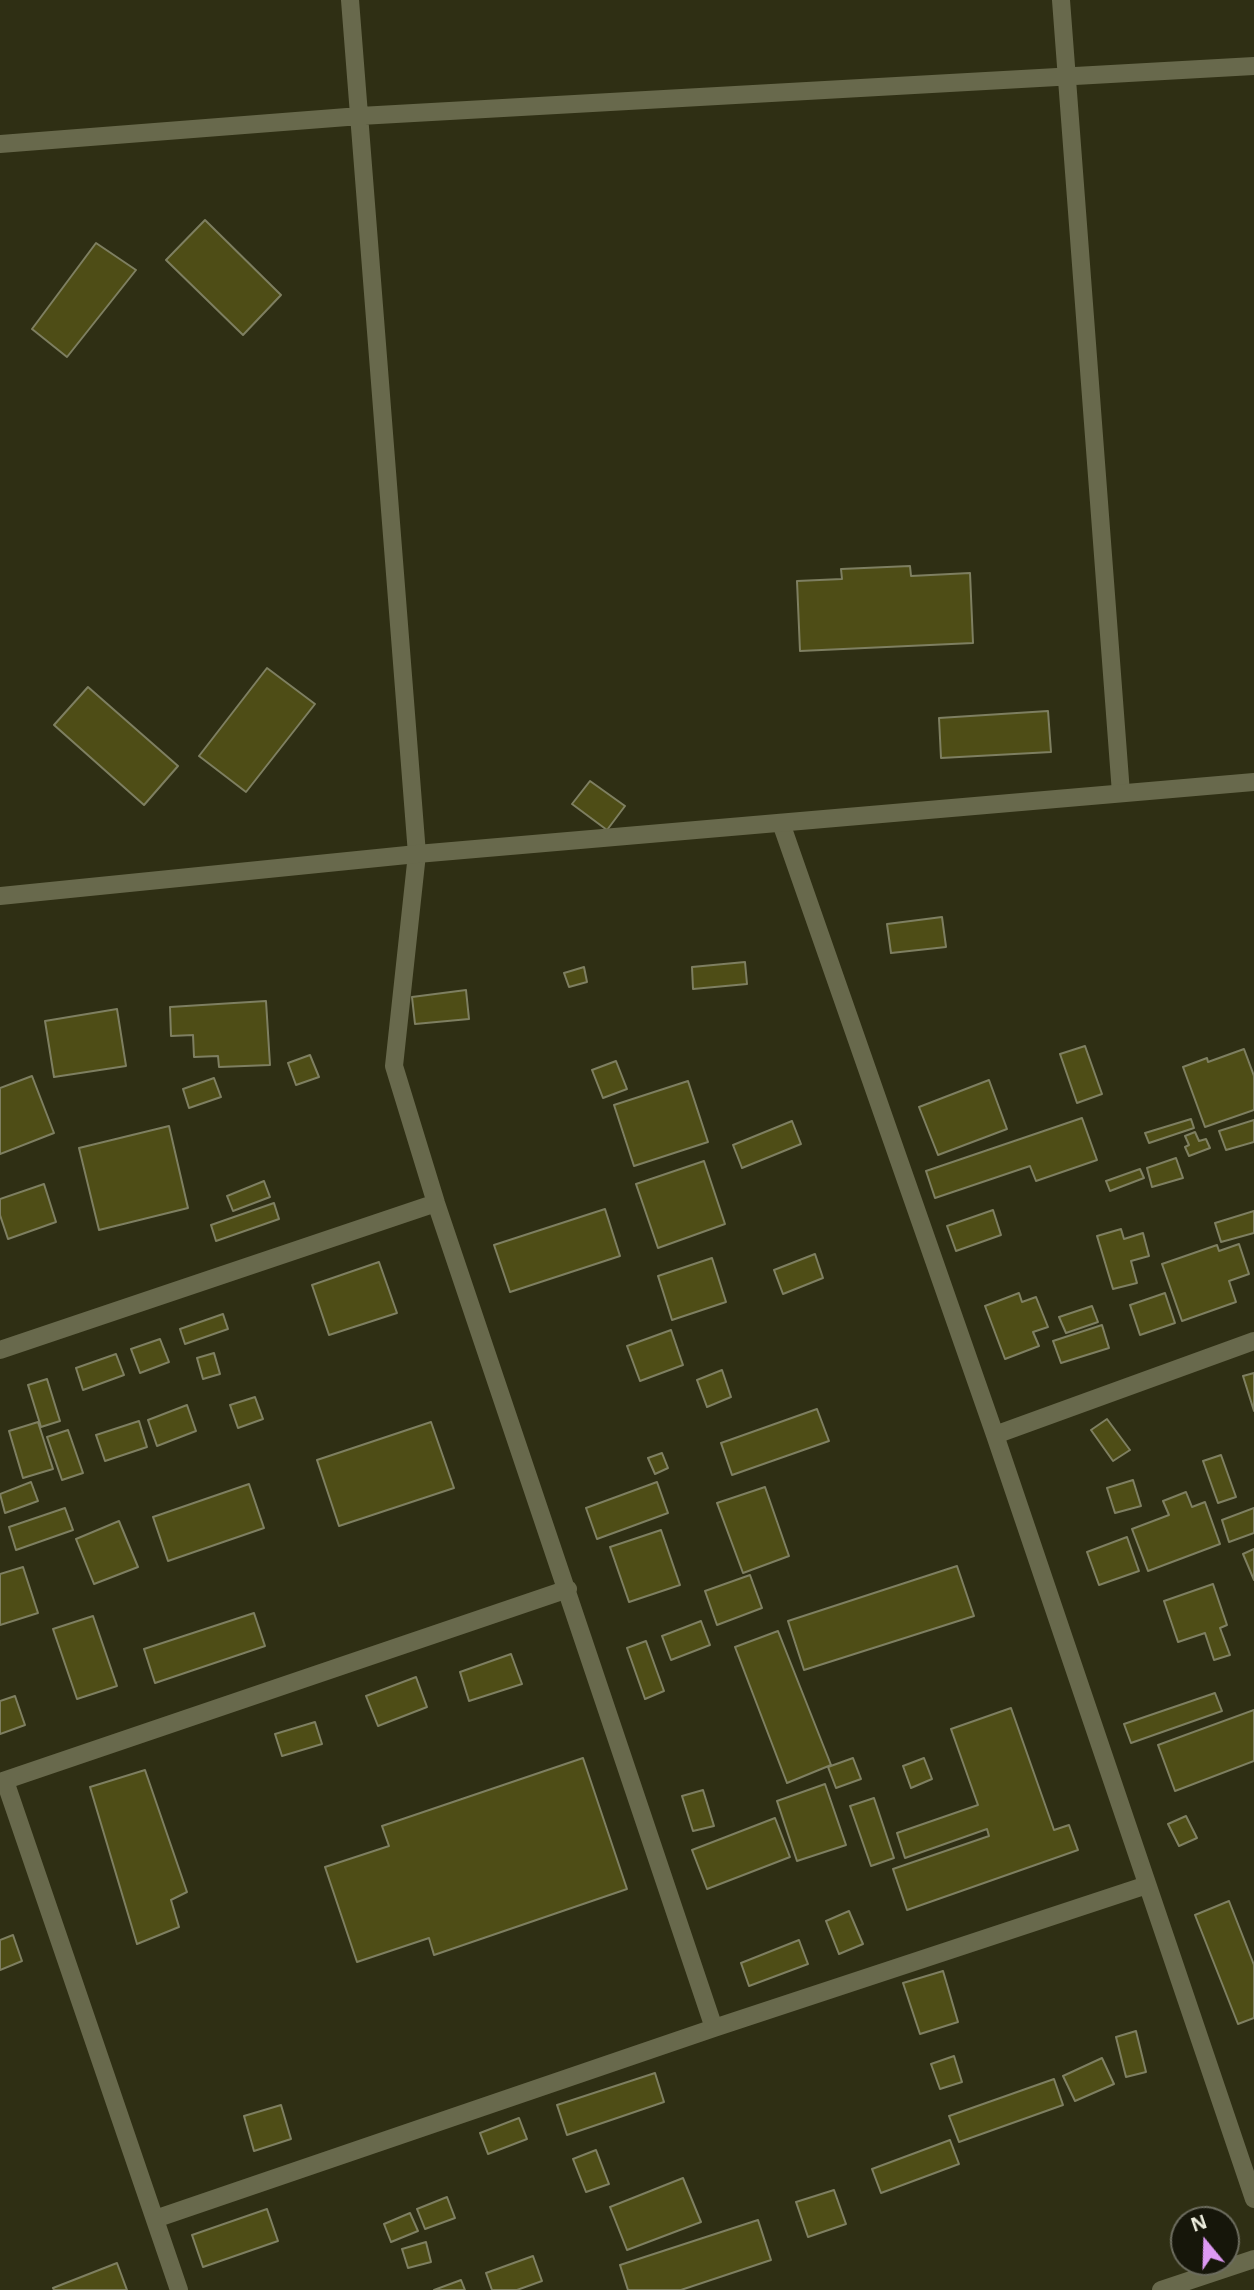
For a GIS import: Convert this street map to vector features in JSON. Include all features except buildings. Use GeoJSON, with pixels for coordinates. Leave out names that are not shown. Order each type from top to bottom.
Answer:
{"type":"FeatureCollection","features":[{"type":"Feature","properties":{"kind":"street"},"geometry":{"type":"LineString","coordinates":[[350,0],[416,854],[394,1066],[436,1203],[714,2028]]}},
{"type":"Feature","properties":{"kind":"street"},"geometry":{"type":"LineString","coordinates":[[1061,0],[1121,793]]}},
{"type":"Feature","properties":{"kind":"street"},"geometry":{"type":"LineString","coordinates":[[0,144],[360,116],[1254,66]]}},
{"type":"Feature","properties":{"kind":"street"},"geometry":{"type":"LineString","coordinates":[[0,897],[416,854],[1254,782]]}},
{"type":"Feature","properties":{"kind":"street"},"geometry":{"type":"LineString","coordinates":[[781,823],[995,1435],[1254,2199]]}},
{"type":"Feature","properties":{"kind":"street"},"geometry":{"type":"LineString","coordinates":[[0,1350],[436,1203]]}},
{"type":"Feature","properties":{"kind":"street"},"geometry":{"type":"LineString","coordinates":[[995,1435],[1254,1341]]}},
{"type":"Feature","properties":{"kind":"street"},"geometry":{"type":"LineString","coordinates":[[178,2290],[2,1781],[568,1589]]}},
{"type":"Feature","properties":{"kind":"street"},"geometry":{"type":"LineString","coordinates":[[155,2219],[714,2028],[1147,1885]]}},
{"type":"Feature","properties":{"kind":"street"},"geometry":{"type":"LineString","coordinates":[[1161,2290],[1254,2259]]}}]}
